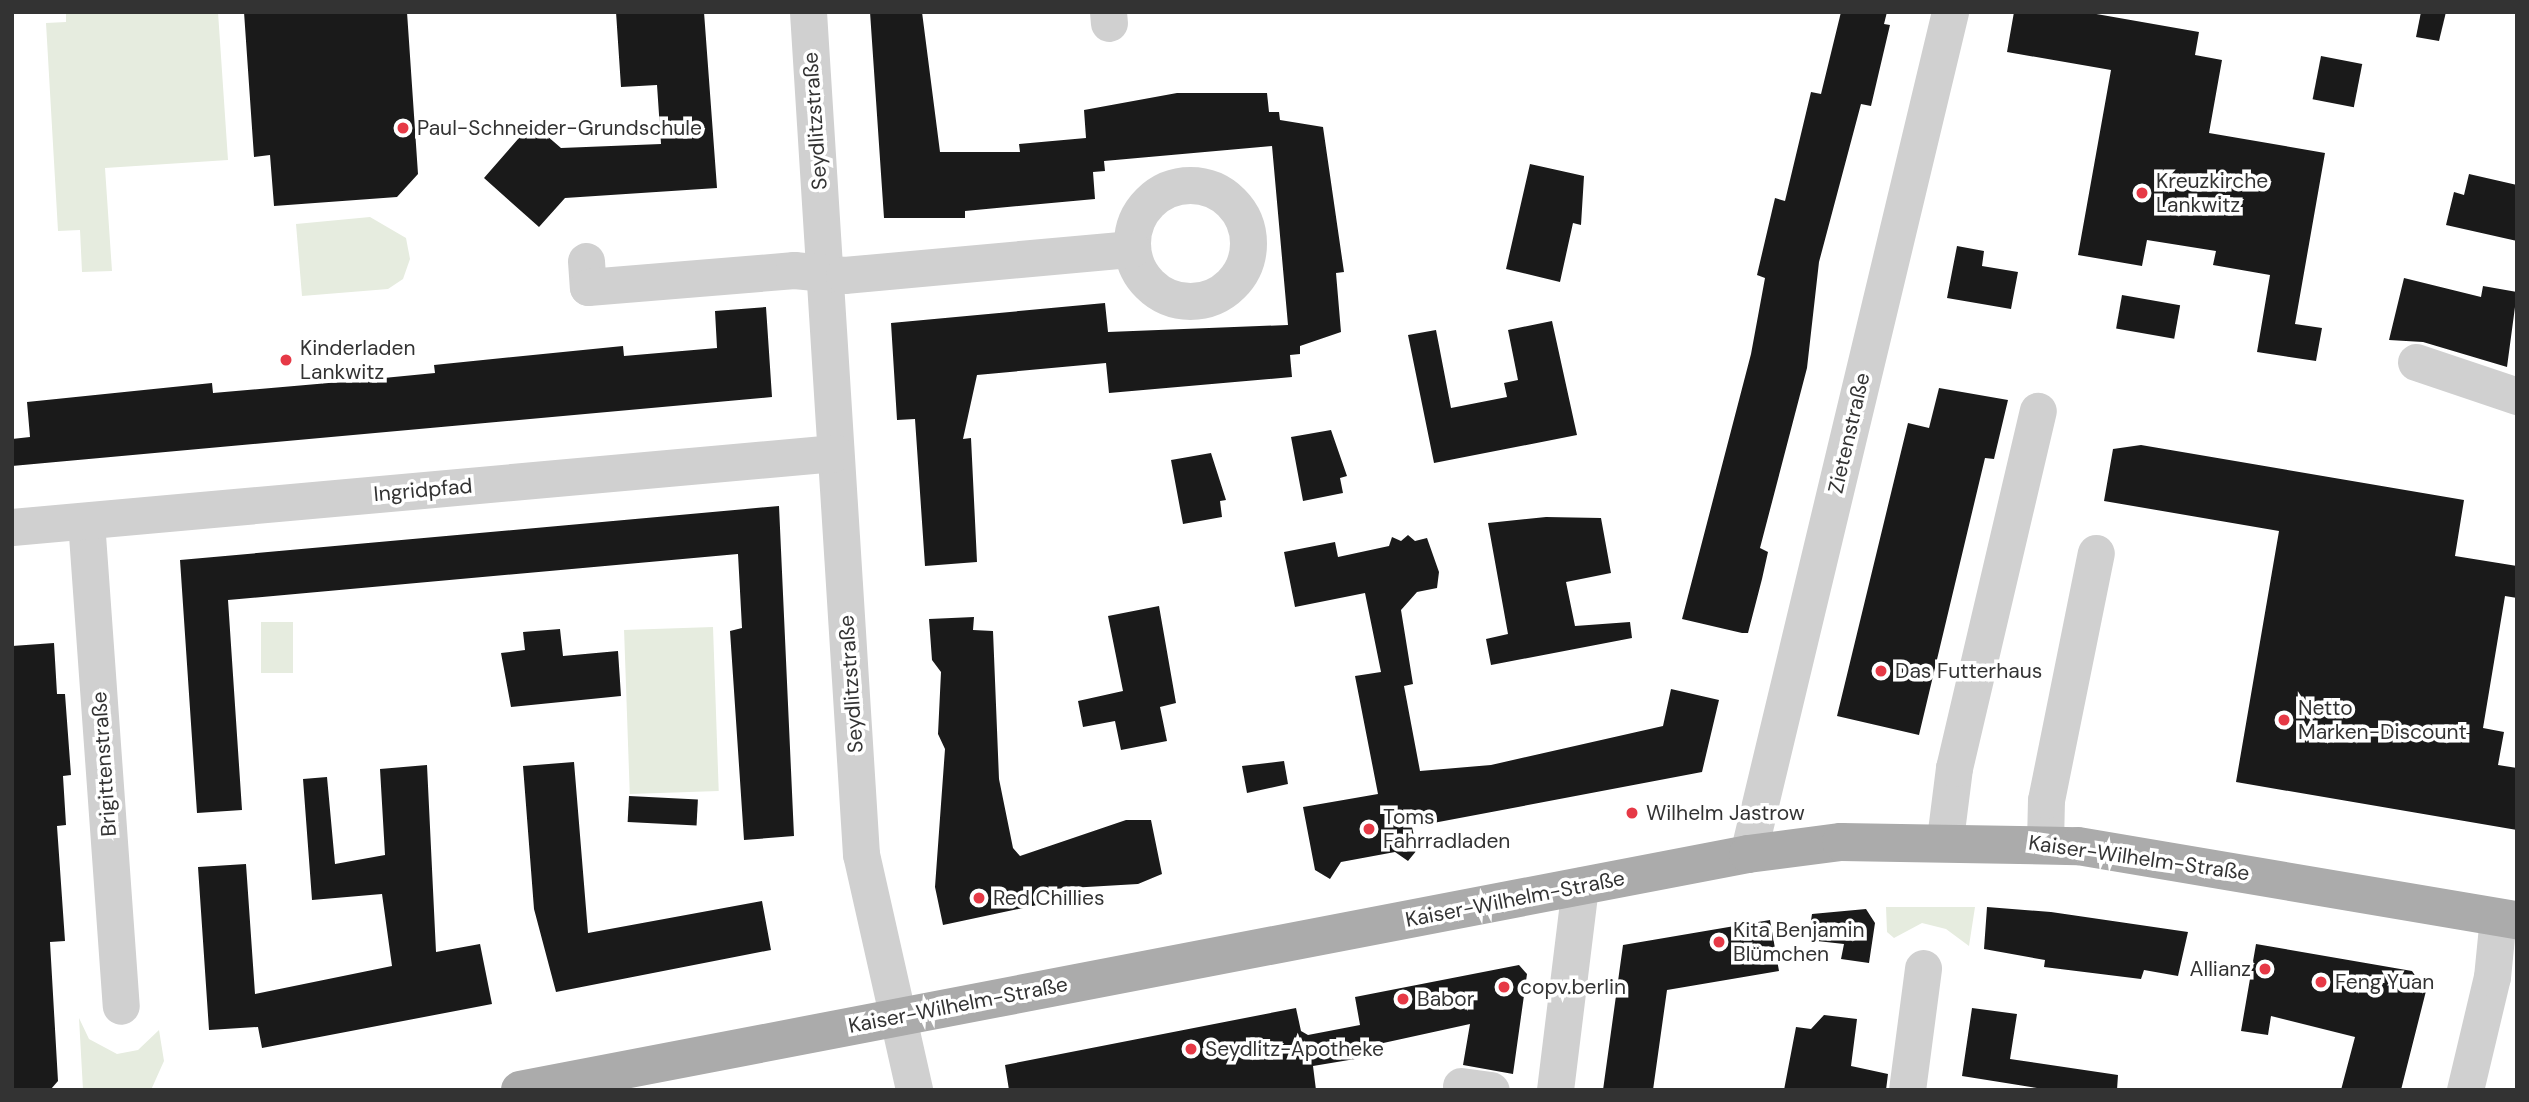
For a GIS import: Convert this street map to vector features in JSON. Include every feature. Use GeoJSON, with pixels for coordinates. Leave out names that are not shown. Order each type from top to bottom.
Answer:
{"type":"FeatureCollection","features":[{"type":"Feature","properties":{"kind":"main road","name":"Kaiser-Wilhelm-Straße"},"geometry":{"type":"LineString","coordinates":[[520,1090],[1748,854],[1841,842],[1945,839],[2045,843],[2507,919]]}},
{"type":"Feature","properties":{"kind":"street","name":"Seydlitzstraße"},"geometry":{"type":"LineString","coordinates":[[808,12],[861,854],[895,1017],[914,1090]]}},
{"type":"Feature","properties":{"kind":"street","name":"Zietenstraße"},"geometry":{"type":"LineString","coordinates":[[1748,854],[1950,12]]}},
{"type":"Feature","properties":{"kind":"street"},"geometry":{"type":"LineString","coordinates":[[586,261],[588,286],[1132,249]]}},
{"type":"Feature","properties":{"kind":"street"},"geometry":{"type":"LineString","coordinates":[[2416,362],[2517,396]]}},
{"type":"Feature","properties":{"kind":"street"},"geometry":{"type":"LineString","coordinates":[[1945,839],[1954,768],[2038,411]]}},
{"type":"Feature","properties":{"kind":"street","name":"Ingridpfad"},"geometry":{"type":"LineString","coordinates":[[12,527],[835,453]]}},
{"type":"Feature","properties":{"kind":"street","name":"Brigittenstraße"},"geometry":{"type":"LineString","coordinates":[[86,521],[111,681],[121,1006]]}},
{"type":"Feature","properties":{"kind":"street"},"geometry":{"type":"LineString","coordinates":[[2045,843],[2046,800],[2096,553]]}},
{"type":"Feature","properties":{"kind":"street"},"geometry":{"type":"LineString","coordinates":[[1555,1090],[1580,886]]}},
{"type":"Feature","properties":{"kind":"street"},"geometry":{"type":"LineString","coordinates":[[2465,1090],[2507,919]]}},
{"type":"Feature","properties":{"kind":"street"},"geometry":{"type":"LineString","coordinates":[[1907,1090],[1923,968]]}},
{"type":"Feature","properties":{"kind":"shaded area"},"geometry":{"type":"Polygon","coordinates":[[[66,12],[218,12],[228,160],[105,168],[112,271],[82,272],[80,230],[58,231],[46,23],[66,22],[66,12]]]}},
{"type":"Feature","properties":{"kind":"shaded area"},"geometry":{"type":"Polygon","coordinates":[[[370,217],[406,238],[410,259],[403,279],[388,289],[302,296],[296,224],[370,217]]]}},
{"type":"Feature","properties":{"kind":"shaded area"},"geometry":{"type":"Polygon","coordinates":[[[261,622],[293,622],[293,673],[261,673],[261,622]]]}},
{"type":"Feature","properties":{"kind":"shaded area"},"geometry":{"type":"Polygon","coordinates":[[[713,627],[719,791],[630,794],[624,630],[713,627]]]}},
{"type":"Feature","properties":{"kind":"shaded area"},"geometry":{"type":"Polygon","coordinates":[[[1886,907],[1975,907],[1969,946],[1946,929],[1922,923],[1894,938],[1887,932],[1886,907]]]}},
{"type":"Feature","properties":{"kind":"shaded area"},"geometry":{"type":"Polygon","coordinates":[[[79,1018],[89,1039],[117,1054],[138,1050],[159,1030],[164,1061],[151,1090],[83,1090],[79,1018]]]}},
{"type":"Feature","properties":{"kind":"building"},"geometry":{"type":"Polygon","coordinates":[[[244,12],[407,12],[418,174],[397,197],[274,206],[270,155],[254,157],[244,12]]]}},
{"type":"Feature","properties":{"kind":"building"},"geometry":{"type":"Polygon","coordinates":[[[616,12],[704,12],[717,188],[565,198],[539,227],[484,178],[532,123],[561,148],[661,144],[657,85],[621,87],[616,12]]]}},
{"type":"Feature","properties":{"kind":"building"},"geometry":{"type":"Polygon","coordinates":[[[870,12],[922,12],[940,152],[1020,152],[1019,144],[1086,138],[1084,110],[1177,93],[1267,93],[1269,112],[1279,112],[1280,120],[1323,127],[1344,272],[1336,273],[1341,332],[1300,346],[1300,354],[1290,355],[1292,377],[1109,393],[1106,363],[977,375],[963,439],[971,438],[977,562],[925,566],[915,419],[897,420],[891,323],[1105,303],[1108,332],[1288,325],[1272,146],[1104,161],[1105,171],[1093,172],[1095,199],[965,211],[965,218],[884,218],[870,12]]]}},
{"type":"Feature","properties":{"kind":"building"},"geometry":{"type":"Polygon","coordinates":[[[1841,12],[1887,12],[1884,24],[1890,25],[1871,106],[1861,104],[1819,262],[1807,368],[1760,548],[1768,552],[1762,579],[1748,633],[1742,633],[1682,619],[1751,354],[1765,278],[1757,275],[1775,198],[1785,201],[1811,92],[1821,94],[1841,12]]]}},
{"type":"Feature","properties":{"kind":"building"},"geometry":{"type":"Polygon","coordinates":[[[2014,12],[2085,12],[2199,32],[2195,55],[2222,60],[2209,133],[2325,153],[2295,324],[2322,328],[2316,361],[2257,352],[2270,275],[2213,265],[2216,251],[2147,240],[2142,266],[2078,255],[2111,70],[2007,52],[2014,12]]]}},
{"type":"Feature","properties":{"kind":"building"},"geometry":{"type":"Polygon","coordinates":[[[2421,12],[2446,12],[2439,41],[2416,37],[2421,12]]]}},
{"type":"Feature","properties":{"kind":"building"},"geometry":{"type":"Polygon","coordinates":[[[2321,56],[2362,64],[2354,107],[2313,99],[2321,56]]]}},
{"type":"Feature","properties":{"kind":"building"},"geometry":{"type":"Polygon","coordinates":[[[1530,164],[1584,176],[1581,225],[1573,223],[1560,282],[1506,269],[1530,164]]]}},
{"type":"Feature","properties":{"kind":"building"},"geometry":{"type":"Polygon","coordinates":[[[2469,174],[2517,185],[2517,241],[2446,225],[2454,192],[2464,195],[2469,174]]]}},
{"type":"Feature","properties":{"kind":"building"},"geometry":{"type":"Polygon","coordinates":[[[1957,246],[1984,251],[1982,266],[2018,272],[2011,309],[1947,298],[1957,246]]]}},
{"type":"Feature","properties":{"kind":"building"},"geometry":{"type":"Polygon","coordinates":[[[2404,278],[2481,297],[2483,286],[2517,292],[2507,367],[2423,342],[2389,340],[2404,278]]]}},
{"type":"Feature","properties":{"kind":"building"},"geometry":{"type":"Polygon","coordinates":[[[2122,295],[2180,305],[2174,339],[2116,328],[2122,295]]]}},
{"type":"Feature","properties":{"kind":"building"},"geometry":{"type":"Polygon","coordinates":[[[766,307],[772,397],[12,466],[12,439],[30,437],[27,402],[212,383],[213,393],[363,380],[435,373],[434,365],[623,346],[624,356],[717,348],[715,311],[766,307]]]}},
{"type":"Feature","properties":{"kind":"building"},"geometry":{"type":"Polygon","coordinates":[[[1552,321],[1577,435],[1434,463],[1408,335],[1436,330],[1451,408],[1507,397],[1504,383],[1518,380],[1508,330],[1552,321]]]}},
{"type":"Feature","properties":{"kind":"building"},"geometry":{"type":"Polygon","coordinates":[[[1939,388],[2008,400],[1994,459],[1985,458],[1919,735],[1837,716],[1908,423],[1929,428],[1939,388]]]}},
{"type":"Feature","properties":{"kind":"building"},"geometry":{"type":"Polygon","coordinates":[[[1331,430],[1347,476],[1340,478],[1343,493],[1303,501],[1291,437],[1331,430]]]}},
{"type":"Feature","properties":{"kind":"building"},"geometry":{"type":"Polygon","coordinates":[[[2141,445],[2464,500],[2455,556],[2517,566],[2517,598],[2505,596],[2483,728],[2504,732],[2498,765],[2517,768],[2517,830],[2236,782],[2279,531],[2104,501],[2113,449],[2141,445]]]}},
{"type":"Feature","properties":{"kind":"building"},"geometry":{"type":"Polygon","coordinates":[[[1211,453],[1226,500],[1220,501],[1222,517],[1183,524],[1171,460],[1211,453]]]}},
{"type":"Feature","properties":{"kind":"building"},"geometry":{"type":"Polygon","coordinates":[[[779,506],[794,836],[744,840],[730,631],[742,628],[738,554],[228,600],[242,810],[197,813],[180,560],[779,506]]]}},
{"type":"Feature","properties":{"kind":"building"},"geometry":{"type":"Polygon","coordinates":[[[1546,517],[1601,518],[1611,573],[1566,582],[1575,626],[1630,622],[1632,638],[1491,665],[1486,639],[1508,634],[1488,523],[1546,517]]]}},
{"type":"Feature","properties":{"kind":"building"},"geometry":{"type":"Polygon","coordinates":[[[1408,535],[1415,541],[1427,538],[1439,572],[1437,588],[1417,592],[1401,610],[1413,684],[1404,686],[1420,771],[1491,765],[1663,726],[1671,689],[1719,700],[1702,772],[1412,827],[1417,850],[1408,861],[1395,852],[1341,862],[1330,879],[1315,870],[1303,807],[1378,794],[1355,676],[1381,672],[1365,593],[1295,607],[1284,552],[1335,542],[1338,557],[1389,546],[1392,537],[1401,541],[1408,535]]]}},
{"type":"Feature","properties":{"kind":"building"},"geometry":{"type":"Polygon","coordinates":[[[1159,606],[1176,703],[1160,707],[1167,741],[1121,750],[1115,721],[1083,727],[1078,701],[1123,691],[1108,616],[1159,606]]]}},
{"type":"Feature","properties":{"kind":"building"},"geometry":{"type":"Polygon","coordinates":[[[974,617],[973,630],[993,631],[999,779],[1013,848],[1020,856],[1126,820],[1151,820],[1162,874],[1138,884],[1035,890],[1037,905],[943,925],[935,887],[945,749],[938,734],[941,672],[932,660],[929,619],[974,617]]]}},
{"type":"Feature","properties":{"kind":"building"},"geometry":{"type":"Polygon","coordinates":[[[560,629],[563,656],[618,651],[621,696],[511,707],[501,653],[525,650],[523,632],[560,629]]]}},
{"type":"Feature","properties":{"kind":"building"},"geometry":{"type":"Polygon","coordinates":[[[54,643],[57,694],[65,694],[71,775],[63,776],[66,825],[57,826],[65,941],[50,942],[58,1081],[51,1089],[12,1090],[12,646],[54,643]]]}},
{"type":"Feature","properties":{"kind":"building"},"geometry":{"type":"Polygon","coordinates":[[[1284,761],[1288,784],[1247,793],[1242,766],[1284,761]]]}},
{"type":"Feature","properties":{"kind":"building"},"geometry":{"type":"Polygon","coordinates":[[[574,762],[588,933],[762,901],[771,950],[556,992],[534,909],[523,766],[574,762]]]}},
{"type":"Feature","properties":{"kind":"building"},"geometry":{"type":"Polygon","coordinates":[[[427,765],[436,952],[480,944],[492,1004],[262,1048],[258,1027],[209,1030],[198,867],[246,864],[255,994],[392,966],[382,894],[312,900],[303,779],[327,777],[335,864],[385,855],[380,769],[427,765]]]}},
{"type":"Feature","properties":{"kind":"building"},"geometry":{"type":"Polygon","coordinates":[[[629,796],[698,800],[697,826],[628,822],[629,796]]]}},
{"type":"Feature","properties":{"kind":"building"},"geometry":{"type":"Polygon","coordinates":[[[1987,907],[2051,912],[2188,932],[2178,976],[2144,970],[2141,979],[2044,967],[2045,960],[1984,949],[1987,907]]]}},
{"type":"Feature","properties":{"kind":"building"},"geometry":{"type":"Polygon","coordinates":[[[1866,909],[1875,923],[1869,963],[1841,959],[1844,944],[1808,940],[1812,914],[1866,909]]]}},
{"type":"Feature","properties":{"kind":"building"},"geometry":{"type":"Polygon","coordinates":[[[1770,920],[1779,971],[1667,990],[1653,1090],[1603,1090],[1623,945],[1770,920]]]}},
{"type":"Feature","properties":{"kind":"building"},"geometry":{"type":"Polygon","coordinates":[[[2256,944],[2412,971],[2426,991],[2401,1090],[2341,1090],[2355,1037],[2271,1016],[2268,1035],[2241,1031],[2256,944]]]}},
{"type":"Feature","properties":{"kind":"building"},"geometry":{"type":"Polygon","coordinates":[[[1519,965],[1527,974],[1513,1074],[1463,1065],[1470,1024],[1365,1047],[1367,1057],[1313,1066],[1316,1090],[1009,1090],[1005,1065],[1296,1008],[1301,1031],[1308,1035],[1360,1025],[1355,997],[1519,965]]]}},
{"type":"Feature","properties":{"kind":"building"},"geometry":{"type":"Polygon","coordinates":[[[1972,1008],[2017,1014],[2010,1059],[2118,1075],[2117,1090],[2050,1090],[1962,1076],[1972,1008]]]}},
{"type":"Feature","properties":{"kind":"building"},"geometry":{"type":"Polygon","coordinates":[[[1824,1015],[1857,1019],[1851,1066],[1888,1074],[1886,1090],[1784,1090],[1796,1027],[1811,1029],[1824,1015]]]}},
{"type":"Feature","properties":{"kind":"place","name":"Paul-Schneider-Grundschule"},"geometry":{"type":"Point","coordinates":[403,128]}},
{"type":"Feature","properties":{"kind":"place","name":"Kreuzkirche Lankwitz"},"geometry":{"type":"Point","coordinates":[2142,193]}},
{"type":"Feature","properties":{"kind":"place","name":"Kinderladen Lankwitz"},"geometry":{"type":"Point","coordinates":[286,360]}},
{"type":"Feature","properties":{"kind":"place","name":"Das Futterhaus"},"geometry":{"type":"Point","coordinates":[1881,671]}},
{"type":"Feature","properties":{"kind":"place","name":"Netto Marken-Discount"},"geometry":{"type":"Point","coordinates":[2284,720]}},
{"type":"Feature","properties":{"kind":"place","name":"Wilhelm Jastrow"},"geometry":{"type":"Point","coordinates":[1632,813]}},
{"type":"Feature","properties":{"kind":"place","name":"Toms Fahrradladen"},"geometry":{"type":"Point","coordinates":[1369,829]}},
{"type":"Feature","properties":{"kind":"place","name":"Red Chillies"},"geometry":{"type":"Point","coordinates":[979,898]}},
{"type":"Feature","properties":{"kind":"place","name":"Kita Benjamin Blümchen"},"geometry":{"type":"Point","coordinates":[1719,942]}},
{"type":"Feature","properties":{"kind":"place","name":"Allianz"},"geometry":{"type":"Point","coordinates":[2265,969]}},
{"type":"Feature","properties":{"kind":"place","name":"Feng Yuan"},"geometry":{"type":"Point","coordinates":[2321,982]}},
{"type":"Feature","properties":{"kind":"place","name":"copv.berlin"},"geometry":{"type":"Point","coordinates":[1504,987]}},
{"type":"Feature","properties":{"kind":"place","name":"Babor"},"geometry":{"type":"Point","coordinates":[1403,999]}},
{"type":"Feature","properties":{"kind":"place","name":"Seydlitz-Apotheke"},"geometry":{"type":"Point","coordinates":[1191,1049]}}]}
